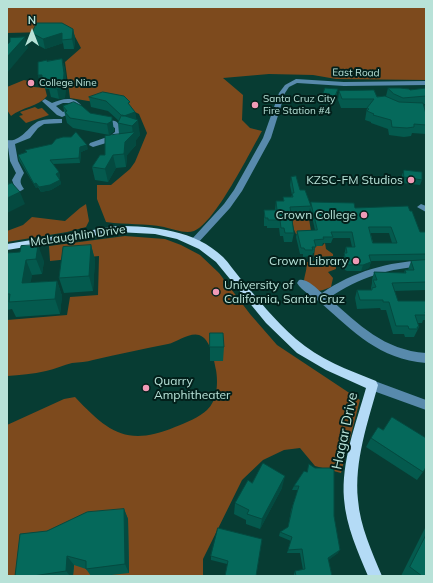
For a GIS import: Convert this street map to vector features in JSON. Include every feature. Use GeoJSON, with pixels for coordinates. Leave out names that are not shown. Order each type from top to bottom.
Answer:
{"type":"FeatureCollection","features":[{"type":"Feature","properties":{"kind":"main road","name":"McLaughlin Drive"},"geometry":{"type":"LineString","coordinates":[[7,247],[94,233],[131,229],[158,231],[194,242],[213,254],[223,264],[272,323],[293,344],[326,365],[372,385]]}},
{"type":"Feature","properties":{"kind":"main road","name":"Hagar Drive"},"geometry":{"type":"LineString","coordinates":[[372,385],[352,467],[351,499],[356,525],[375,576]]}},
{"type":"Feature","properties":{"kind":"street","name":"East Road"},"geometry":{"type":"LineString","coordinates":[[194,242],[227,206],[238,191],[267,138],[282,93],[286,86],[296,81],[344,84],[426,83]]}},
{"type":"Feature","properties":{"kind":"street"},"geometry":{"type":"LineString","coordinates":[[7,196],[20,188],[17,186],[16,180],[20,173],[14,161],[9,143],[26,136],[34,126],[43,122],[61,118],[79,110],[78,105],[73,101],[48,104],[61,118]]}},
{"type":"Feature","properties":{"kind":"street"},"geometry":{"type":"LineString","coordinates":[[93,145],[112,138],[117,135],[120,129],[116,124],[95,118]]}},
{"type":"Feature","properties":{"kind":"street"},"geometry":{"type":"LineString","coordinates":[[322,298],[334,289],[358,276],[402,264],[426,263]]}},
{"type":"Feature","properties":{"kind":"street"},"geometry":{"type":"LineString","coordinates":[[302,283],[322,298],[368,338],[395,352],[419,358],[426,358]]}},
{"type":"Feature","properties":{"kind":"street","name":"McLaughlin Drive"},"geometry":{"type":"LineString","coordinates":[[372,385],[426,405]]}},
{"type":"Feature","properties":{"kind":"shaded area"},"geometry":{"type":"Polygon","coordinates":[[[7,7],[426,7],[426,80],[336,79],[313,75],[269,74],[223,78],[243,95],[242,120],[250,128],[262,131],[241,170],[212,215],[202,225],[190,232],[143,224],[106,222],[97,199],[97,185],[111,185],[130,169],[135,162],[147,133],[139,114],[125,107],[70,98],[65,62],[81,48],[73,33],[7,33],[7,7]]]}},
{"type":"Feature","properties":{"kind":"shaded area"},"geometry":{"type":"Polygon","coordinates":[[[24,80],[32,82],[34,87],[45,88],[47,96],[35,105],[11,116],[7,110],[7,87],[24,80]]]}},
{"type":"Feature","properties":{"kind":"shaded area"},"geometry":{"type":"Polygon","coordinates":[[[35,107],[38,109],[42,108],[49,115],[26,123],[19,116],[23,115],[20,112],[35,107]]]}},
{"type":"Feature","properties":{"kind":"shaded area"},"geometry":{"type":"Polygon","coordinates":[[[86,204],[89,221],[86,227],[67,232],[7,242],[7,231],[23,225],[32,217],[65,221],[86,204]]]}},
{"type":"Feature","properties":{"kind":"shaded area"},"geometry":{"type":"Polygon","coordinates":[[[300,216],[309,219],[311,231],[303,236],[296,234],[293,226],[294,217],[300,216]]]}},
{"type":"Feature","properties":{"kind":"shaded area"},"geometry":{"type":"Polygon","coordinates":[[[125,236],[165,239],[200,255],[219,273],[250,314],[277,345],[360,400],[341,473],[315,466],[300,448],[284,450],[263,460],[242,480],[203,559],[203,576],[7,576],[7,425],[64,399],[75,397],[108,427],[119,433],[131,436],[144,436],[158,433],[179,425],[204,413],[211,406],[215,396],[217,375],[211,350],[203,337],[195,334],[168,344],[72,363],[31,374],[7,376],[7,320],[67,315],[70,297],[98,295],[99,256],[50,261],[49,246],[125,236]]]}},
{"type":"Feature","properties":{"kind":"shaded area"},"geometry":{"type":"Polygon","coordinates":[[[325,243],[326,249],[333,254],[333,256],[314,257],[315,246],[322,246],[325,243]]]}},
{"type":"Feature","properties":{"kind":"shaded area"},"geometry":{"type":"Polygon","coordinates":[[[335,260],[336,269],[328,272],[333,278],[331,287],[319,291],[314,290],[304,282],[307,267],[306,262],[335,260]]]}},
{"type":"Feature","properties":{"kind":"building"},"geometry":{"type":"Polygon","coordinates":[[[37,23],[62,23],[73,29],[72,39],[62,40],[62,33],[43,39],[32,33],[37,23]]]}},
{"type":"Feature","properties":{"kind":"building"},"geometry":{"type":"Polygon","coordinates":[[[25,37],[7,57],[7,45],[10,42],[10,38],[25,37]]]}},
{"type":"Feature","properties":{"kind":"building"},"geometry":{"type":"Polygon","coordinates":[[[62,59],[64,73],[63,88],[57,89],[48,87],[48,79],[42,79],[42,75],[38,75],[38,62],[62,59]]]}},
{"type":"Feature","properties":{"kind":"building"},"geometry":{"type":"Polygon","coordinates":[[[325,88],[338,89],[335,96],[323,94],[325,88]]]}},
{"type":"Feature","properties":{"kind":"building"},"geometry":{"type":"Polygon","coordinates":[[[388,88],[410,90],[426,88],[426,96],[403,98],[394,94],[388,88]]]}},
{"type":"Feature","properties":{"kind":"building"},"geometry":{"type":"Polygon","coordinates":[[[374,90],[377,97],[385,96],[399,102],[423,103],[426,114],[426,125],[414,124],[414,127],[407,128],[392,127],[391,120],[373,115],[374,114],[367,111],[369,109],[367,108],[374,99],[342,99],[339,91],[374,90]]]}},
{"type":"Feature","properties":{"kind":"building"},"geometry":{"type":"Polygon","coordinates":[[[103,92],[124,96],[130,102],[128,103],[135,112],[122,116],[106,101],[89,97],[103,92]]]}},
{"type":"Feature","properties":{"kind":"building"},"geometry":{"type":"Polygon","coordinates":[[[74,102],[82,106],[90,113],[112,117],[112,121],[107,124],[70,118],[65,112],[67,111],[63,106],[74,102]]]}},
{"type":"Feature","properties":{"kind":"building"},"geometry":{"type":"Polygon","coordinates":[[[122,115],[138,120],[132,126],[118,123],[122,115]]]}},
{"type":"Feature","properties":{"kind":"building"},"geometry":{"type":"Polygon","coordinates":[[[76,132],[87,145],[80,147],[79,158],[50,160],[59,172],[56,174],[60,180],[50,185],[39,187],[36,183],[34,184],[18,155],[27,152],[25,150],[52,144],[56,139],[71,137],[76,132]]]}},
{"type":"Feature","properties":{"kind":"building"},"geometry":{"type":"Polygon","coordinates":[[[135,132],[125,142],[124,154],[113,155],[105,169],[92,167],[100,155],[105,155],[105,136],[135,132]]]}},
{"type":"Feature","properties":{"kind":"building"},"geometry":{"type":"Polygon","coordinates":[[[404,170],[422,172],[422,180],[404,177],[404,170]]]}},
{"type":"Feature","properties":{"kind":"building"},"geometry":{"type":"Polygon","coordinates":[[[296,176],[300,190],[305,190],[311,206],[290,207],[294,233],[285,233],[284,228],[281,228],[280,220],[268,220],[268,218],[265,218],[264,210],[277,210],[276,201],[284,201],[283,197],[293,197],[292,193],[294,193],[291,177],[296,176]]]}},
{"type":"Feature","properties":{"kind":"building"},"geometry":{"type":"Polygon","coordinates":[[[12,183],[20,192],[7,198],[7,185],[12,183]]]}},
{"type":"Feature","properties":{"kind":"building"},"geometry":{"type":"Polygon","coordinates":[[[311,202],[354,203],[355,208],[408,206],[410,211],[412,211],[420,232],[426,232],[426,254],[369,255],[371,262],[363,265],[349,265],[347,264],[344,253],[347,253],[346,247],[355,247],[352,232],[331,232],[333,237],[323,237],[324,239],[314,240],[316,247],[312,247],[313,250],[305,250],[304,248],[301,248],[297,231],[317,230],[311,202]],[[369,227],[373,243],[397,243],[391,227],[369,227]]]}},
{"type":"Feature","properties":{"kind":"building"},"geometry":{"type":"Polygon","coordinates":[[[38,245],[36,259],[26,260],[22,283],[57,281],[55,299],[9,302],[10,294],[7,294],[7,253],[20,252],[21,246],[38,245]]]}},
{"type":"Feature","properties":{"kind":"building"},"geometry":{"type":"Polygon","coordinates":[[[91,245],[89,276],[59,278],[63,247],[91,245]]]}},
{"type":"Feature","properties":{"kind":"building"},"geometry":{"type":"Polygon","coordinates":[[[426,260],[426,282],[392,283],[398,301],[426,301],[426,315],[415,315],[419,327],[417,327],[418,329],[409,329],[408,326],[396,326],[389,302],[383,302],[383,300],[360,300],[357,290],[372,290],[372,288],[376,287],[373,280],[377,280],[374,272],[406,273],[405,270],[414,270],[411,261],[426,260]]]}},
{"type":"Feature","properties":{"kind":"building"},"geometry":{"type":"Polygon","coordinates":[[[210,333],[223,333],[224,347],[210,347],[210,333]]]}},
{"type":"Feature","properties":{"kind":"building"},"geometry":{"type":"Polygon","coordinates":[[[392,417],[426,438],[426,467],[423,472],[371,438],[378,427],[383,430],[392,417]]]}},
{"type":"Feature","properties":{"kind":"building"},"geometry":{"type":"Polygon","coordinates":[[[263,463],[285,476],[262,519],[247,514],[249,510],[235,503],[248,480],[252,483],[263,463]]]}},
{"type":"Feature","properties":{"kind":"building"},"geometry":{"type":"Polygon","coordinates":[[[309,464],[315,468],[334,468],[334,516],[340,550],[328,558],[332,576],[296,576],[295,571],[305,569],[302,549],[288,550],[292,537],[280,532],[288,527],[299,486],[294,486],[304,471],[307,472],[309,464]]]}},
{"type":"Feature","properties":{"kind":"building"},"geometry":{"type":"Polygon","coordinates":[[[124,509],[125,564],[86,569],[86,561],[67,556],[66,571],[33,576],[15,576],[20,534],[47,531],[87,512],[124,509]]]}},
{"type":"Feature","properties":{"kind":"building"},"geometry":{"type":"Polygon","coordinates":[[[218,528],[262,539],[256,576],[225,576],[228,561],[211,556],[218,528]]]}},
{"type":"Feature","properties":{"kind":"building"},"geometry":{"type":"Polygon","coordinates":[[[426,535],[426,576],[422,576],[410,567],[426,535]]]}},
{"type":"Feature","properties":{"kind":"place","name":"College Nine"},"geometry":{"type":"Point","coordinates":[31,83]}},
{"type":"Feature","properties":{"kind":"place","name":"Santa Cruz City Fire Station #4"},"geometry":{"type":"Point","coordinates":[255,105]}},
{"type":"Feature","properties":{"kind":"place","name":"KZSC-FM Studios"},"geometry":{"type":"Point","coordinates":[411,180]}},
{"type":"Feature","properties":{"kind":"place","name":"Crown College"},"geometry":{"type":"Point","coordinates":[364,215]}},
{"type":"Feature","properties":{"kind":"place","name":"Crown Library"},"geometry":{"type":"Point","coordinates":[356,261]}},
{"type":"Feature","properties":{"kind":"place","name":"University of California, Santa Cruz"},"geometry":{"type":"Point","coordinates":[216,292]}},
{"type":"Feature","properties":{"kind":"place","name":"Quarry Amphitheater"},"geometry":{"type":"Point","coordinates":[146,388]}}]}
